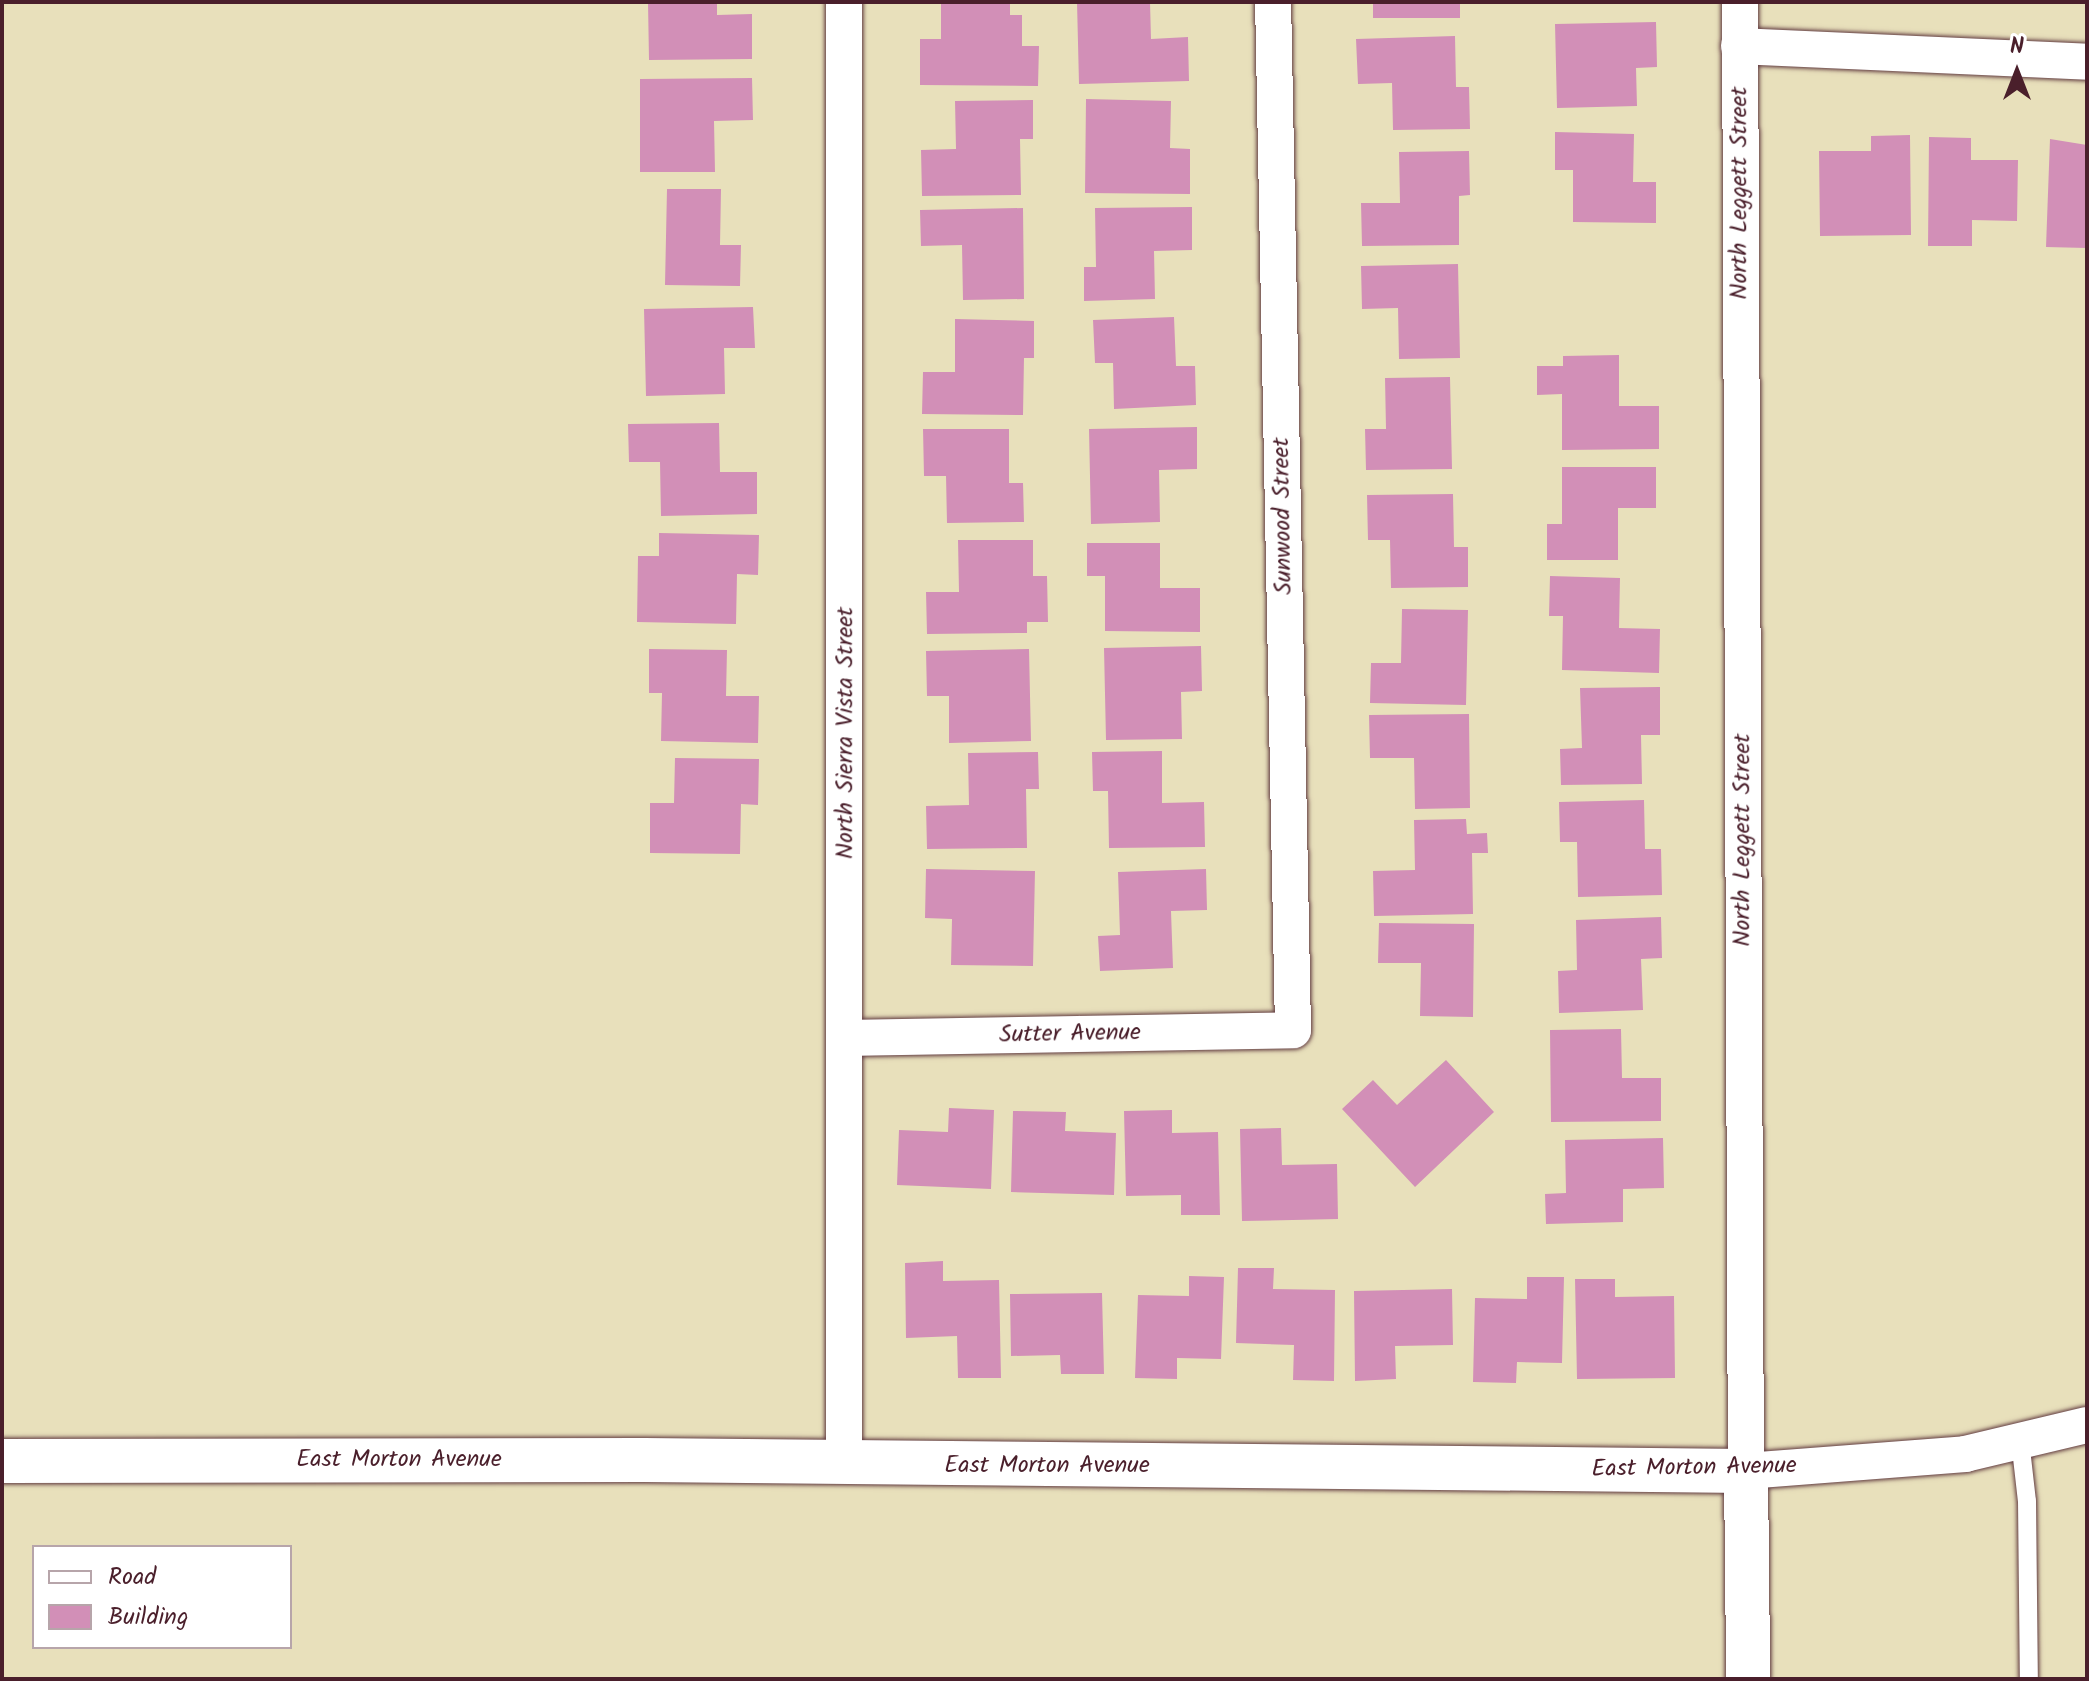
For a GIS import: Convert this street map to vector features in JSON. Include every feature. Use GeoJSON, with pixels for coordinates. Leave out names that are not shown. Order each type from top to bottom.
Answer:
{"type":"FeatureCollection","features":[{"type":"Feature","properties":{"kind":"street","name":"North Sierra Vista Street"},"geometry":{"type":"LineString","coordinates":[[844,2],[847,1038],[844,1464]]}},
{"type":"Feature","properties":{"kind":"street","name":"Sunwood Street"},"geometry":{"type":"LineString","coordinates":[[1273,2],[1293,1030]]}},
{"type":"Feature","properties":{"kind":"street","name":"North Leggett Street"},"geometry":{"type":"LineString","coordinates":[[1740,2],[1748,1679]]}},
{"type":"Feature","properties":{"kind":"street"},"geometry":{"type":"LineString","coordinates":[[1739,46],[2087,62]]}},
{"type":"Feature","properties":{"kind":"street","name":"Sutter Avenue"},"geometry":{"type":"LineString","coordinates":[[847,1038],[1293,1030]]}},
{"type":"Feature","properties":{"kind":"street","name":"East Morton Avenue"},"geometry":{"type":"LineString","coordinates":[[2,1461],[1746,1471],[1965,1454],[2087,1425]]}},
{"type":"Feature","properties":{"kind":"lane"},"geometry":{"type":"LineString","coordinates":[[2020,1440],[2027,1501],[2029,1679]]}},
{"type":"Feature","properties":{"kind":"building"},"geometry":{"type":"Polygon","coordinates":[[[648,2],[717,2],[717,15],[752,14],[752,59],[649,60],[648,2]]]}},
{"type":"Feature","properties":{"kind":"building"},"geometry":{"type":"Polygon","coordinates":[[[941,2],[1010,2],[1010,15],[1022,15],[1022,46],[1039,46],[1038,86],[920,85],[920,39],[941,39],[941,2]]]}},
{"type":"Feature","properties":{"kind":"building"},"geometry":{"type":"Polygon","coordinates":[[[1077,2],[1150,2],[1151,39],[1188,37],[1189,81],[1079,84],[1077,2]]]}},
{"type":"Feature","properties":{"kind":"building"},"geometry":{"type":"Polygon","coordinates":[[[1373,2],[1460,2],[1460,18],[1373,18],[1373,2]]]}},
{"type":"Feature","properties":{"kind":"building"},"geometry":{"type":"Polygon","coordinates":[[[1656,22],[1657,67],[1636,68],[1637,106],[1557,108],[1555,24],[1656,22]]]}},
{"type":"Feature","properties":{"kind":"building"},"geometry":{"type":"Polygon","coordinates":[[[1455,36],[1456,87],[1469,87],[1470,129],[1393,130],[1392,83],[1358,84],[1356,39],[1455,36]]]}},
{"type":"Feature","properties":{"kind":"building"},"geometry":{"type":"Polygon","coordinates":[[[752,78],[753,120],[714,121],[715,172],[640,172],[640,79],[752,78]]]}},
{"type":"Feature","properties":{"kind":"building"},"geometry":{"type":"Polygon","coordinates":[[[1086,99],[1171,101],[1170,148],[1190,149],[1190,194],[1085,193],[1086,99]]]}},
{"type":"Feature","properties":{"kind":"building"},"geometry":{"type":"Polygon","coordinates":[[[1033,100],[1033,139],[1020,139],[1021,195],[922,196],[921,150],[956,149],[955,101],[1033,100]]]}},
{"type":"Feature","properties":{"kind":"building"},"geometry":{"type":"Polygon","coordinates":[[[1555,132],[1634,134],[1633,182],[1656,182],[1656,223],[1573,222],[1573,170],[1555,170],[1555,132]]]}},
{"type":"Feature","properties":{"kind":"building"},"geometry":{"type":"Polygon","coordinates":[[[1910,135],[1911,235],[1820,236],[1819,151],[1871,151],[1871,136],[1910,135]]]}},
{"type":"Feature","properties":{"kind":"building"},"geometry":{"type":"Polygon","coordinates":[[[1929,137],[1971,138],[1971,160],[2018,160],[2017,221],[1972,220],[1972,246],[1928,246],[1929,137]]]}},
{"type":"Feature","properties":{"kind":"building"},"geometry":{"type":"Polygon","coordinates":[[[2050,139],[2087,145],[2087,248],[2046,247],[2050,139]]]}},
{"type":"Feature","properties":{"kind":"building"},"geometry":{"type":"Polygon","coordinates":[[[1469,151],[1470,195],[1459,196],[1459,245],[1362,246],[1361,203],[1400,203],[1399,152],[1469,151]]]}},
{"type":"Feature","properties":{"kind":"building"},"geometry":{"type":"Polygon","coordinates":[[[667,189],[721,189],[720,245],[741,245],[740,286],[665,285],[667,189]]]}},
{"type":"Feature","properties":{"kind":"building"},"geometry":{"type":"Polygon","coordinates":[[[1192,207],[1192,250],[1154,251],[1155,299],[1084,301],[1084,267],[1096,267],[1095,208],[1192,207]]]}},
{"type":"Feature","properties":{"kind":"building"},"geometry":{"type":"Polygon","coordinates":[[[1023,208],[1024,299],[963,300],[962,245],[921,246],[920,210],[1023,208]]]}},
{"type":"Feature","properties":{"kind":"building"},"geometry":{"type":"Polygon","coordinates":[[[1458,264],[1460,358],[1399,359],[1398,308],[1362,309],[1361,266],[1458,264]]]}},
{"type":"Feature","properties":{"kind":"building"},"geometry":{"type":"Polygon","coordinates":[[[753,307],[755,348],[724,348],[725,394],[646,396],[644,309],[753,307]]]}},
{"type":"Feature","properties":{"kind":"building"},"geometry":{"type":"Polygon","coordinates":[[[1174,317],[1176,366],[1195,366],[1196,405],[1114,409],[1113,363],[1095,363],[1093,320],[1174,317]]]}},
{"type":"Feature","properties":{"kind":"building"},"geometry":{"type":"Polygon","coordinates":[[[955,319],[1034,321],[1034,358],[1024,358],[1023,415],[922,414],[923,372],[955,372],[955,319]]]}},
{"type":"Feature","properties":{"kind":"building"},"geometry":{"type":"Polygon","coordinates":[[[1619,355],[1619,406],[1659,406],[1659,449],[1562,450],[1562,394],[1537,395],[1537,366],[1563,366],[1563,356],[1619,355]]]}},
{"type":"Feature","properties":{"kind":"building"},"geometry":{"type":"Polygon","coordinates":[[[1450,377],[1452,469],[1366,470],[1365,429],[1386,429],[1385,378],[1450,377]]]}},
{"type":"Feature","properties":{"kind":"building"},"geometry":{"type":"Polygon","coordinates":[[[719,423],[720,472],[757,472],[757,514],[661,516],[660,462],[629,462],[628,424],[719,423]]]}},
{"type":"Feature","properties":{"kind":"building"},"geometry":{"type":"Polygon","coordinates":[[[1197,427],[1197,469],[1159,470],[1160,522],[1091,524],[1089,429],[1197,427]]]}},
{"type":"Feature","properties":{"kind":"building"},"geometry":{"type":"Polygon","coordinates":[[[923,429],[1009,429],[1009,483],[1023,483],[1024,522],[947,523],[946,476],[924,476],[923,429]]]}},
{"type":"Feature","properties":{"kind":"building"},"geometry":{"type":"Polygon","coordinates":[[[1562,467],[1656,467],[1656,508],[1618,508],[1618,560],[1547,560],[1547,524],[1562,524],[1562,467]]]}},
{"type":"Feature","properties":{"kind":"building"},"geometry":{"type":"Polygon","coordinates":[[[1453,494],[1454,547],[1468,547],[1468,587],[1391,588],[1390,540],[1368,540],[1367,495],[1453,494]]]}},
{"type":"Feature","properties":{"kind":"building"},"geometry":{"type":"Polygon","coordinates":[[[659,533],[759,535],[758,575],[737,574],[736,624],[637,622],[638,556],[659,556],[659,533]]]}},
{"type":"Feature","properties":{"kind":"building"},"geometry":{"type":"Polygon","coordinates":[[[958,540],[1033,540],[1033,576],[1047,576],[1048,622],[1027,622],[1027,633],[927,634],[926,592],[959,592],[958,540]]]}},
{"type":"Feature","properties":{"kind":"building"},"geometry":{"type":"Polygon","coordinates":[[[1087,543],[1160,543],[1160,588],[1200,588],[1200,632],[1105,631],[1105,576],[1087,576],[1087,543]]]}},
{"type":"Feature","properties":{"kind":"building"},"geometry":{"type":"Polygon","coordinates":[[[1550,576],[1620,578],[1619,628],[1660,629],[1659,673],[1562,670],[1563,616],[1549,616],[1550,576]]]}},
{"type":"Feature","properties":{"kind":"building"},"geometry":{"type":"Polygon","coordinates":[[[1402,609],[1468,610],[1466,705],[1370,703],[1371,663],[1401,663],[1402,609]]]}},
{"type":"Feature","properties":{"kind":"building"},"geometry":{"type":"Polygon","coordinates":[[[1201,646],[1202,691],[1181,692],[1182,739],[1106,740],[1104,648],[1201,646]]]}},
{"type":"Feature","properties":{"kind":"building"},"geometry":{"type":"Polygon","coordinates":[[[649,649],[727,650],[726,696],[759,696],[758,743],[661,741],[662,693],[649,693],[649,649]]]}},
{"type":"Feature","properties":{"kind":"building"},"geometry":{"type":"Polygon","coordinates":[[[1029,649],[1031,741],[949,743],[949,696],[927,696],[926,651],[1029,649]]]}},
{"type":"Feature","properties":{"kind":"building"},"geometry":{"type":"Polygon","coordinates":[[[1660,687],[1660,735],[1641,735],[1642,784],[1561,785],[1560,749],[1582,748],[1580,688],[1660,687]]]}},
{"type":"Feature","properties":{"kind":"building"},"geometry":{"type":"Polygon","coordinates":[[[1469,714],[1470,808],[1415,809],[1414,758],[1370,758],[1369,715],[1469,714]]]}},
{"type":"Feature","properties":{"kind":"building"},"geometry":{"type":"Polygon","coordinates":[[[1162,751],[1162,803],[1204,802],[1205,847],[1109,848],[1108,791],[1093,791],[1092,752],[1162,751]]]}},
{"type":"Feature","properties":{"kind":"building"},"geometry":{"type":"Polygon","coordinates":[[[1038,752],[1039,789],[1026,789],[1027,848],[927,849],[926,806],[969,805],[968,753],[1038,752]]]}},
{"type":"Feature","properties":{"kind":"building"},"geometry":{"type":"Polygon","coordinates":[[[675,758],[759,759],[758,805],[741,804],[740,854],[650,853],[650,803],[674,803],[675,758]]]}},
{"type":"Feature","properties":{"kind":"building"},"geometry":{"type":"Polygon","coordinates":[[[1644,800],[1645,849],[1661,849],[1662,895],[1578,897],[1577,842],[1560,842],[1559,802],[1644,800]]]}},
{"type":"Feature","properties":{"kind":"building"},"geometry":{"type":"Polygon","coordinates":[[[1466,819],[1467,834],[1487,833],[1488,853],[1472,853],[1473,914],[1374,916],[1373,871],[1415,870],[1414,820],[1466,819]]]}},
{"type":"Feature","properties":{"kind":"building"},"geometry":{"type":"Polygon","coordinates":[[[926,869],[1035,871],[1033,966],[951,965],[952,919],[925,918],[926,869]]]}},
{"type":"Feature","properties":{"kind":"building"},"geometry":{"type":"Polygon","coordinates":[[[1206,869],[1207,910],[1171,911],[1173,968],[1100,971],[1098,936],[1120,935],[1118,872],[1206,869]]]}},
{"type":"Feature","properties":{"kind":"building"},"geometry":{"type":"Polygon","coordinates":[[[1661,917],[1662,958],[1641,959],[1643,1010],[1559,1013],[1558,971],[1577,970],[1576,920],[1661,917]]]}},
{"type":"Feature","properties":{"kind":"building"},"geometry":{"type":"Polygon","coordinates":[[[1379,923],[1474,924],[1473,1017],[1420,1016],[1421,963],[1378,963],[1379,923]]]}},
{"type":"Feature","properties":{"kind":"building"},"geometry":{"type":"Polygon","coordinates":[[[1621,1029],[1622,1078],[1661,1078],[1661,1121],[1551,1122],[1550,1030],[1621,1029]]]}},
{"type":"Feature","properties":{"kind":"building"},"geometry":{"type":"Polygon","coordinates":[[[1446,1060],[1494,1112],[1415,1187],[1342,1109],[1373,1080],[1397,1105],[1446,1060]]]}},
{"type":"Feature","properties":{"kind":"building"},"geometry":{"type":"Polygon","coordinates":[[[949,1108],[994,1110],[991,1189],[897,1185],[899,1130],[948,1132],[949,1108]]]}},
{"type":"Feature","properties":{"kind":"building"},"geometry":{"type":"Polygon","coordinates":[[[1172,1110],[1172,1133],[1218,1132],[1220,1215],[1181,1215],[1181,1195],[1126,1196],[1124,1111],[1172,1110]]]}},
{"type":"Feature","properties":{"kind":"building"},"geometry":{"type":"Polygon","coordinates":[[[1013,1111],[1066,1112],[1065,1131],[1116,1133],[1114,1195],[1011,1192],[1013,1111]]]}},
{"type":"Feature","properties":{"kind":"building"},"geometry":{"type":"Polygon","coordinates":[[[1281,1128],[1282,1165],[1337,1164],[1338,1219],[1242,1221],[1240,1129],[1281,1128]]]}},
{"type":"Feature","properties":{"kind":"building"},"geometry":{"type":"Polygon","coordinates":[[[1663,1138],[1664,1188],[1623,1189],[1623,1222],[1546,1224],[1545,1194],[1566,1193],[1565,1140],[1663,1138]]]}},
{"type":"Feature","properties":{"kind":"building"},"geometry":{"type":"Polygon","coordinates":[[[943,1261],[943,1281],[999,1280],[1001,1378],[958,1378],[957,1336],[906,1338],[905,1263],[943,1261]]]}},
{"type":"Feature","properties":{"kind":"building"},"geometry":{"type":"Polygon","coordinates":[[[1238,1268],[1274,1268],[1273,1289],[1335,1290],[1334,1381],[1293,1380],[1294,1345],[1236,1343],[1238,1268]]]}},
{"type":"Feature","properties":{"kind":"building"},"geometry":{"type":"Polygon","coordinates":[[[1189,1276],[1224,1277],[1221,1359],[1177,1358],[1177,1379],[1135,1378],[1138,1295],[1189,1296],[1189,1276]]]}},
{"type":"Feature","properties":{"kind":"building"},"geometry":{"type":"Polygon","coordinates":[[[1527,1277],[1564,1277],[1562,1363],[1517,1362],[1516,1383],[1473,1382],[1475,1298],[1527,1299],[1527,1277]]]}},
{"type":"Feature","properties":{"kind":"building"},"geometry":{"type":"Polygon","coordinates":[[[1575,1279],[1615,1279],[1615,1297],[1674,1296],[1675,1378],[1577,1379],[1575,1279]]]}},
{"type":"Feature","properties":{"kind":"building"},"geometry":{"type":"Polygon","coordinates":[[[1452,1289],[1453,1345],[1395,1346],[1396,1379],[1355,1381],[1354,1291],[1452,1289]]]}},
{"type":"Feature","properties":{"kind":"building"},"geometry":{"type":"Polygon","coordinates":[[[1102,1293],[1104,1374],[1061,1374],[1060,1355],[1011,1356],[1010,1294],[1102,1293]]]}}]}
